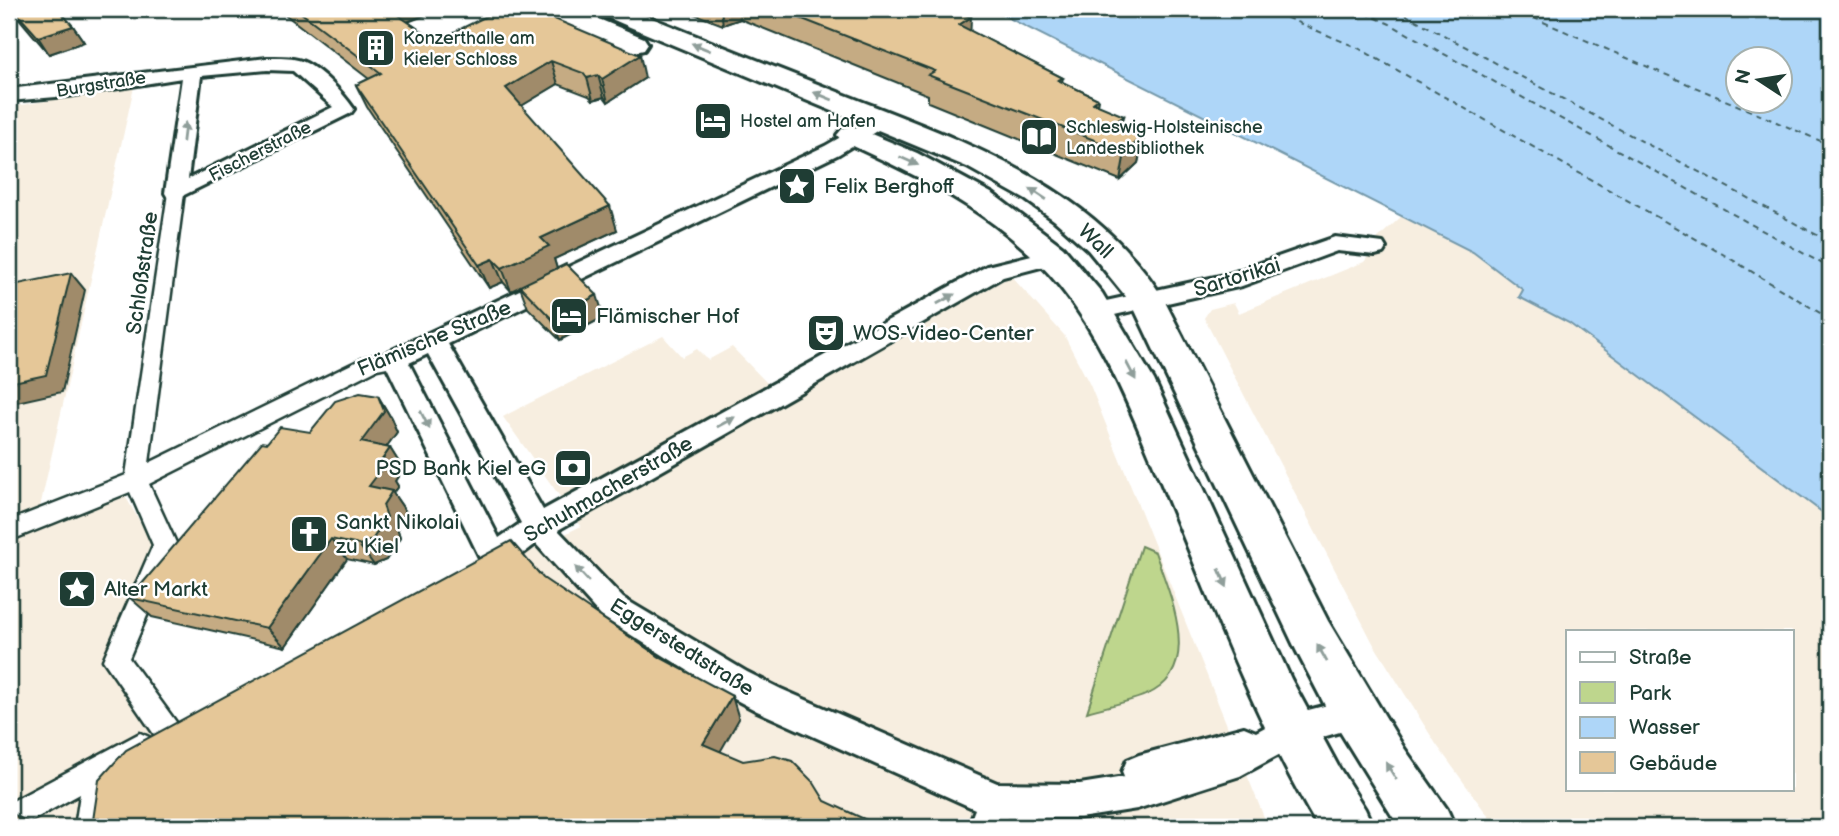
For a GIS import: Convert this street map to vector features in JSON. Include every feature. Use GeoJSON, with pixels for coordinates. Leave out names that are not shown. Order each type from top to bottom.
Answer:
{"type":"FeatureCollection","features":[{"type":"Feature","properties":{"kind":"main road","name":"Wall"},"geometry":{"type":"LineString","coordinates":[[554,9],[602,14],[881,120],[987,165],[1054,204],[1092,235],[1121,265],[1147,300],[1302,617],[1355,713],[1429,827]]}},
{"type":"Feature","properties":{"kind":"main road","name":"Wall"},"geometry":{"type":"LineString","coordinates":[[602,14],[949,180],[1009,219],[1052,257],[1097,311],[1134,375],[1265,678],[1290,731],[1347,827]]}},
{"type":"Feature","properties":{"kind":"street"},"geometry":{"type":"LineString","coordinates":[[192,72],[290,64],[300,67],[338,100],[344,109]]}},
{"type":"Feature","properties":{"kind":"street","name":"Burgstraße"},"geometry":{"type":"LineString","coordinates":[[9,95],[192,72]]}},
{"type":"Feature","properties":{"kind":"street","name":"Schloßstraße"},"geometry":{"type":"LineString","coordinates":[[136,480],[192,72]]}},
{"type":"Feature","properties":{"kind":"street","name":"Fischerstraße"},"geometry":{"type":"LineString","coordinates":[[176,193],[344,109]]}},
{"type":"Feature","properties":{"kind":"street","name":"Flämische Straße"},"geometry":{"type":"LineString","coordinates":[[136,480],[373,362],[395,359],[434,342],[855,137],[881,120]]}},
{"type":"Feature","properties":{"kind":"street","name":"Sartorikai"},"geometry":{"type":"LineString","coordinates":[[1097,311],[1234,281],[1335,244],[1375,248]]}},
{"type":"Feature","properties":{"kind":"street","name":"Schuhmacherstraße"},"geometry":{"type":"LineString","coordinates":[[468,571],[538,527],[995,271],[1052,257]]}},
{"type":"Feature","properties":{"kind":"street","name":"Eggerstedtstraße"},"geometry":{"type":"LineString","coordinates":[[434,342],[538,527],[612,607],[736,683],[991,814],[1047,800],[1080,800],[1137,792],[1211,771],[1240,760],[1290,731],[1355,713]]}},
{"type":"Feature","properties":{"kind":"street"},"geometry":{"type":"LineString","coordinates":[[395,359],[494,557]]}},
{"type":"Feature","properties":{"kind":"street"},"geometry":{"type":"LineString","coordinates":[[9,531],[136,480],[165,545],[116,660],[167,731]]}},
{"type":"Feature","properties":{"kind":"street"},"geometry":{"type":"LineString","coordinates":[[9,818],[191,718]]}},
{"type":"Feature","properties":{"kind":"street"},"geometry":{"type":"LineString","coordinates":[[89,827],[97,772]]}},
{"type":"Feature","properties":{"kind":"shaded area"},"geometry":{"type":"Polygon","coordinates":[[[134,87],[40,507],[124,494],[154,546],[104,662],[165,752],[485,574],[581,526],[503,417],[510,413],[663,336],[682,357],[697,349],[708,360],[732,347],[766,382],[791,398],[1011,276],[1064,335],[1090,385],[1268,827],[9,827],[9,107],[134,87]]]}},
{"type":"Feature","properties":{"kind":"shaded area"},"geometry":{"type":"Polygon","coordinates":[[[1402,216],[1473,252],[1523,290],[1519,297],[1569,323],[1830,518],[1830,827],[1496,827],[1436,744],[1373,643],[1204,318],[1210,309],[1234,303],[1239,313],[1364,262],[1375,248],[1378,238],[1402,216]]]}},
{"type":"Feature","properties":{"kind":"green space"},"geometry":{"type":"Polygon","coordinates":[[[1141,546],[1155,552],[1173,606],[1179,645],[1176,663],[1168,679],[1147,695],[1087,712],[1141,546]]]}},
{"type":"Feature","properties":{"kind":"water"},"geometry":{"type":"Polygon","coordinates":[[[991,9],[1830,9],[1830,518],[1569,323],[1519,297],[1523,290],[1473,252],[991,9]]]}},
{"type":"Feature","properties":{"kind":"building"},"geometry":{"type":"Polygon","coordinates":[[[13,9],[58,9],[73,26],[38,37],[13,9]]]}},
{"type":"Feature","properties":{"kind":"building"},"geometry":{"type":"Polygon","coordinates":[[[296,9],[389,9],[436,41],[501,9],[531,9],[640,55],[602,79],[598,75],[587,78],[583,73],[551,61],[506,88],[610,206],[541,238],[549,246],[502,268],[493,259],[479,265],[356,85],[381,73],[296,9]]]}},
{"type":"Feature","properties":{"kind":"building"},"geometry":{"type":"Polygon","coordinates":[[[777,9],[947,9],[971,17],[959,25],[1098,99],[1093,103],[1124,116],[1114,123],[1144,136],[1125,152],[928,75],[935,71],[777,9]]]}},
{"type":"Feature","properties":{"kind":"building"},"geometry":{"type":"Polygon","coordinates":[[[566,264],[597,295],[552,319],[520,286],[566,264]]]}},
{"type":"Feature","properties":{"kind":"building"},"geometry":{"type":"Polygon","coordinates":[[[71,273],[46,375],[9,383],[9,311],[18,284],[71,273]]]}},
{"type":"Feature","properties":{"kind":"building","name":"Sankt Nikolai zu Kiel"},"geometry":{"type":"Polygon","coordinates":[[[360,393],[378,396],[384,411],[361,442],[390,448],[379,464],[385,465],[369,486],[392,491],[383,505],[387,517],[372,540],[359,545],[331,539],[267,628],[130,598],[262,442],[267,443],[280,427],[310,432],[335,401],[360,393]]]}},
{"type":"Feature","properties":{"kind":"building"},"geometry":{"type":"Polygon","coordinates":[[[511,541],[543,578],[661,658],[732,696],[703,744],[743,761],[775,756],[792,761],[814,783],[825,801],[875,824],[873,827],[92,827],[99,780],[126,750],[511,541]]]}},
{"type":"Feature","properties":{"kind":"ferry route"},"geometry":{"type":"LineString","coordinates":[[1266,9],[1358,48],[1726,256],[1830,319]]}},
{"type":"Feature","properties":{"kind":"ferry route"},"geometry":{"type":"LineString","coordinates":[[1355,9],[1390,24],[1830,268]]}},
{"type":"Feature","properties":{"kind":"ferry route"},"geometry":{"type":"LineString","coordinates":[[1395,9],[1830,242]]}},
{"type":"Feature","properties":{"kind":"ferry route"},"geometry":{"type":"LineString","coordinates":[[1513,9],[1830,145]]}},
{"type":"Feature","properties":{"kind":"place","name":"Konzerthalle am Kieler Schloss"},"geometry":{"type":"Point","coordinates":[376,48]}},
{"type":"Feature","properties":{"kind":"place","name":"Hostel am Hafen"},"geometry":{"type":"Point","coordinates":[713,121]}},
{"type":"Feature","properties":{"kind":"place","name":"Schleswig-Holsteinische Landesbibliothek"},"geometry":{"type":"Point","coordinates":[1039,137]}},
{"type":"Feature","properties":{"kind":"place","name":"Felix Berghoff"},"geometry":{"type":"Point","coordinates":[797,186]}},
{"type":"Feature","properties":{"kind":"place","name":"Flämischer Hof"},"geometry":{"type":"Point","coordinates":[569,316]}},
{"type":"Feature","properties":{"kind":"place","name":"WOS-Video-Center"},"geometry":{"type":"Point","coordinates":[826,333]}},
{"type":"Feature","properties":{"kind":"place","name":"PSD Bank Kiel eG"},"geometry":{"type":"Point","coordinates":[573,468]}},
{"type":"Feature","properties":{"kind":"place","name":"Sankt Nikolai zu Kiel"},"geometry":{"type":"Point","coordinates":[309,534]}},
{"type":"Feature","properties":{"kind":"place","name":"Alter Markt"},"geometry":{"type":"Point","coordinates":[77,589]}}]}
